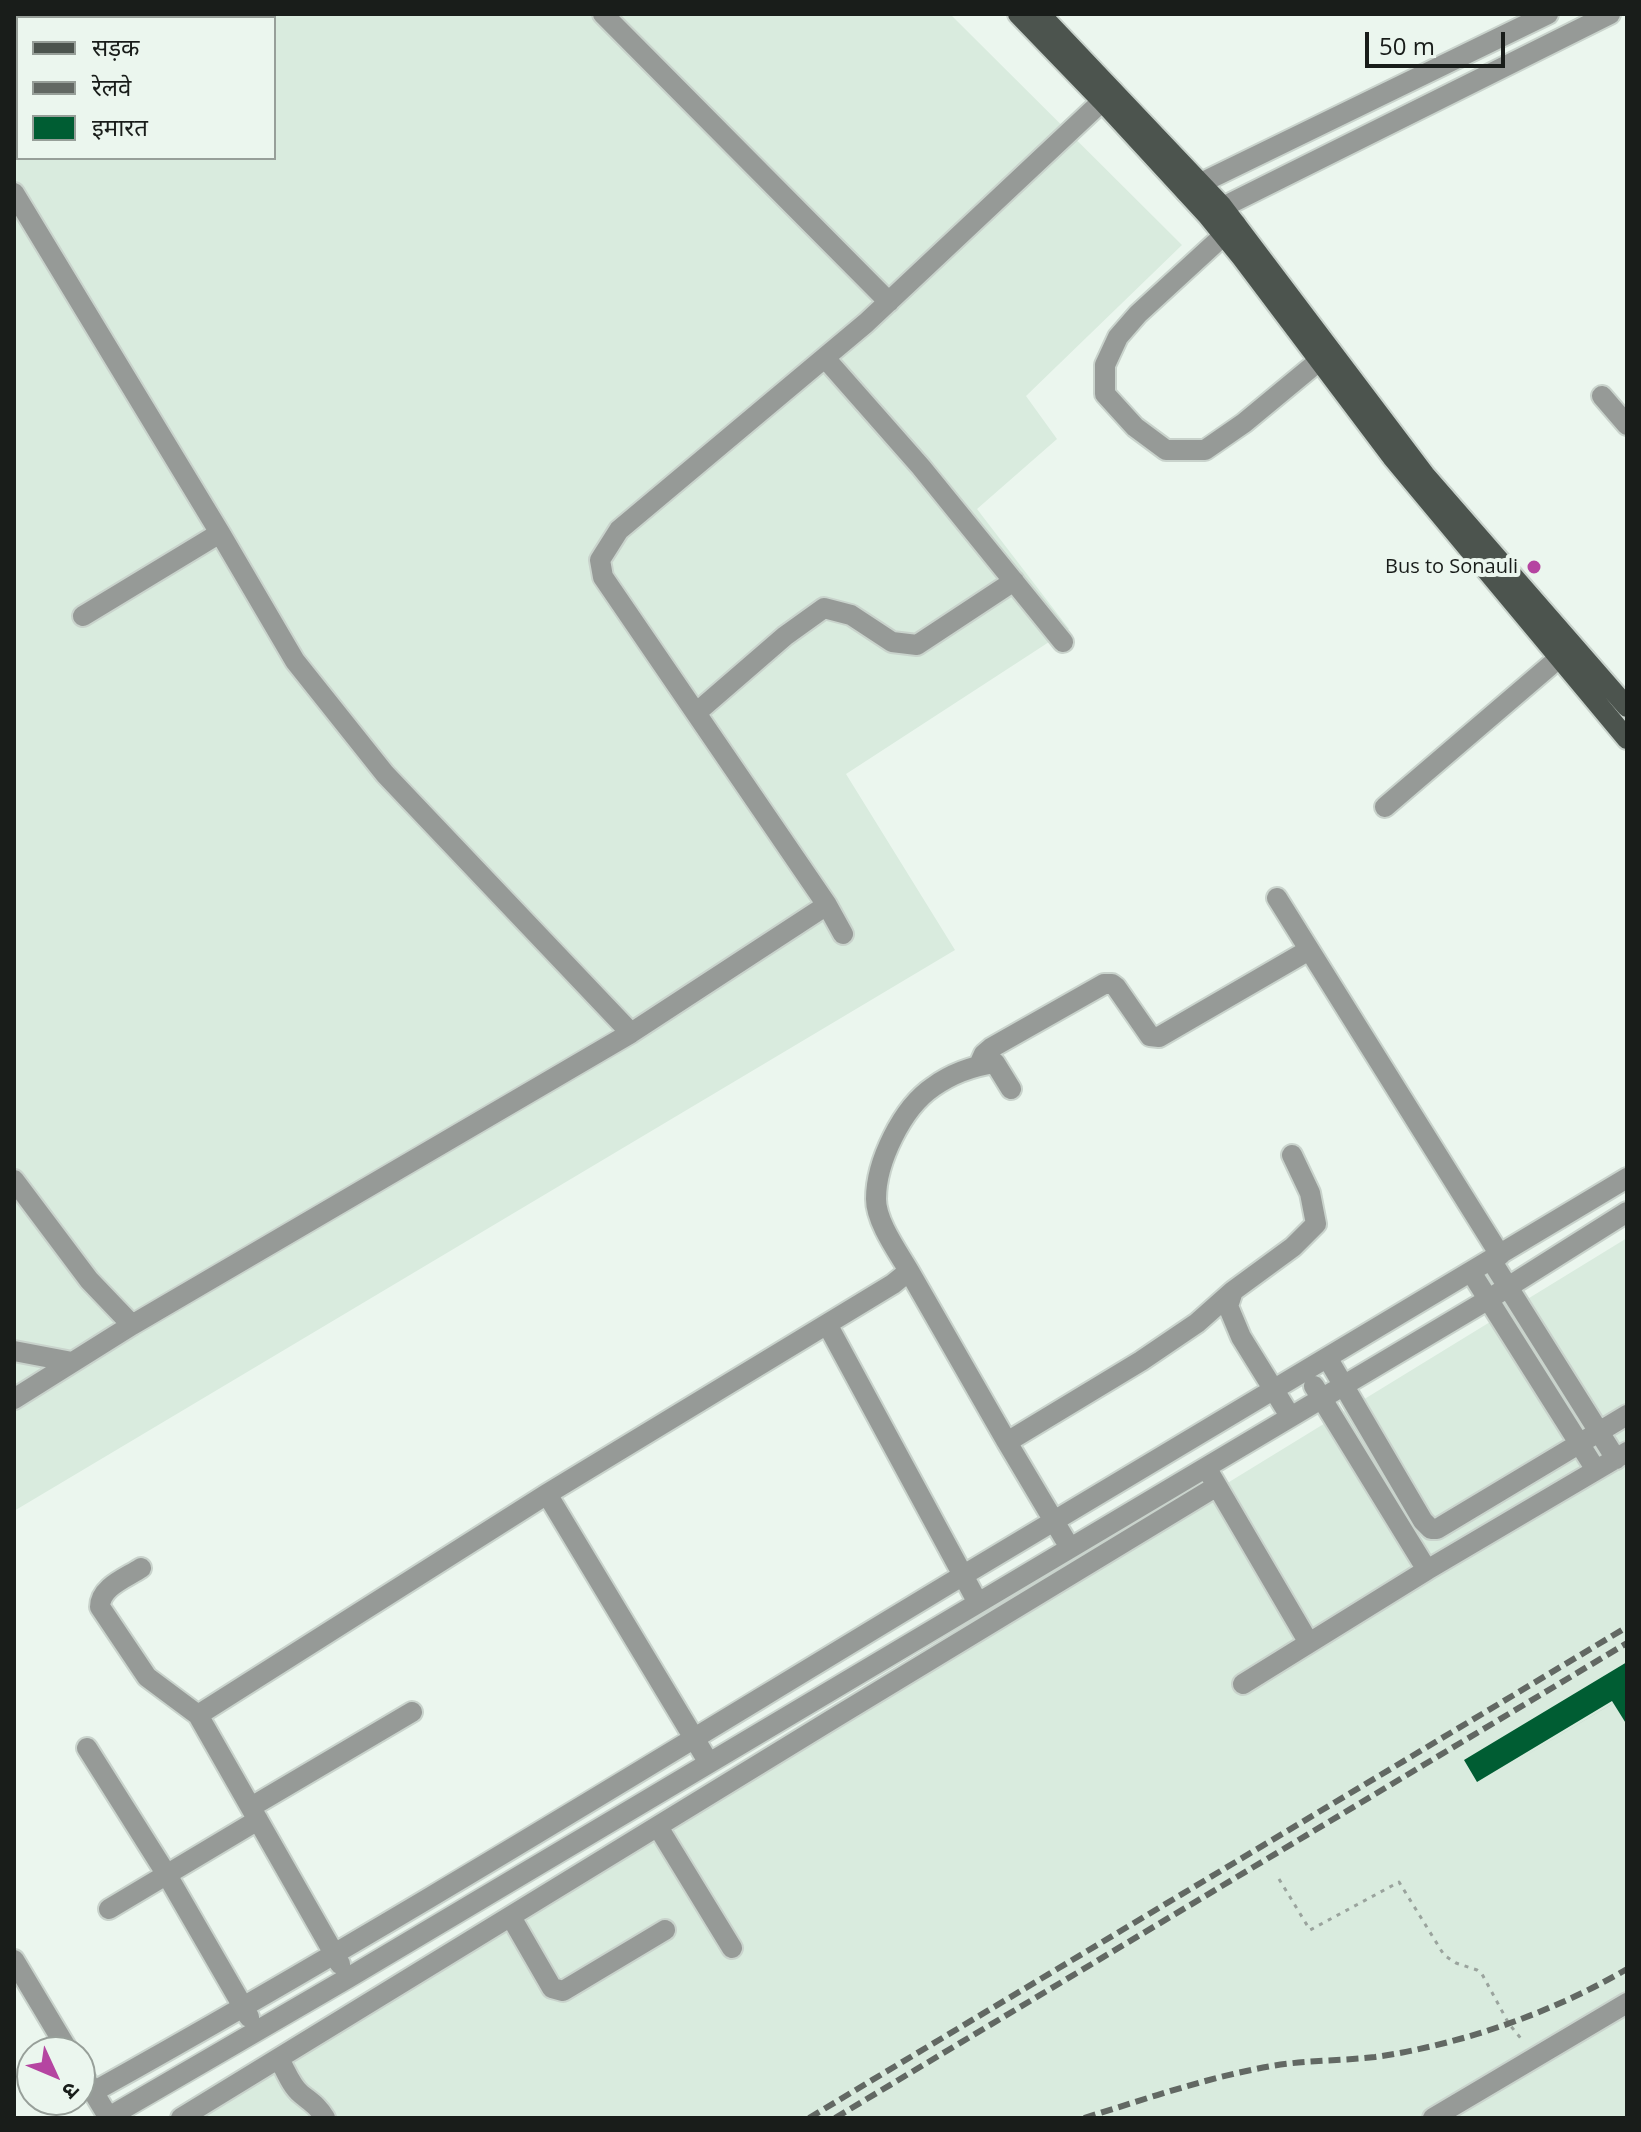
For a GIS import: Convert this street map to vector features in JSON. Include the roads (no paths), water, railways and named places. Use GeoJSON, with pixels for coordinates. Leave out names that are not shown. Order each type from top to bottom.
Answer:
{"type":"FeatureCollection","features":[{"type":"Feature","properties":{"kind":"main road"},"geometry":{"type":"LineString","coordinates":[[1018,14],[1108,96]]}},
{"type":"Feature","properties":{"kind":"main road"},"geometry":{"type":"LineString","coordinates":[[1040,14],[1108,96],[1215,210],[1325,356],[1401,468],[1627,739]]}},
{"type":"Feature","properties":{"kind":"main road"},"geometry":{"type":"LineString","coordinates":[[1325,356],[1627,707]]}},
{"type":"Feature","properties":{"kind":"street"},"geometry":{"type":"LineString","coordinates":[[603,14],[889,302]]}},
{"type":"Feature","properties":{"kind":"street"},"geometry":{"type":"LineString","coordinates":[[1193,188],[1548,14]]}},
{"type":"Feature","properties":{"kind":"street"},"geometry":{"type":"LineString","coordinates":[[1215,210],[1610,14]]}},
{"type":"Feature","properties":{"kind":"street"},"geometry":{"type":"LineString","coordinates":[[843,934],[827,905],[603,577],[600,560],[619,530],[889,302],[1108,96]]}},
{"type":"Feature","properties":{"kind":"street"},"geometry":{"type":"LineString","coordinates":[[14,193],[295,661],[385,774],[631,1033]]}},
{"type":"Feature","properties":{"kind":"street"},"geometry":{"type":"LineString","coordinates":[[1230,230],[1138,314],[1118,337],[1105,365],[1105,394],[1135,427],[1166,450],[1205,450],[1244,423],[1325,356]]}},
{"type":"Feature","properties":{"kind":"street"},"geometry":{"type":"LineString","coordinates":[[825,358],[921,467],[1063,642]]}},
{"type":"Feature","properties":{"kind":"street"},"geometry":{"type":"LineString","coordinates":[[1602,396],[1627,425]]}},
{"type":"Feature","properties":{"kind":"street"},"geometry":{"type":"LineString","coordinates":[[83,616],[220,533]]}},
{"type":"Feature","properties":{"kind":"street"},"geometry":{"type":"LineString","coordinates":[[696,713],[785,636],[824,608],[851,615],[892,642],[917,645],[1014,581]]}},
{"type":"Feature","properties":{"kind":"street"},"geometry":{"type":"LineString","coordinates":[[1385,807],[1559,658]]}},
{"type":"Feature","properties":{"kind":"street"},"geometry":{"type":"LineString","coordinates":[[1243,1684],[1427,1570],[1622,1456],[1599,1431],[1507,1287],[1495,1258],[1277,898]]}},
{"type":"Feature","properties":{"kind":"street"},"geometry":{"type":"LineString","coordinates":[[14,1399],[132,1325],[631,1033],[827,905]]}},
{"type":"Feature","properties":{"kind":"street"},"geometry":{"type":"LineString","coordinates":[[979,1065],[991,1048],[1104,984],[1116,987],[1150,1036],[1159,1037],[1309,950]]}},
{"type":"Feature","properties":{"kind":"street"},"geometry":{"type":"LineString","coordinates":[[1011,1089],[995,1063],[974,1066],[932,1087],[907,1113],[886,1151],[876,1201],[887,1235],[1070,1548]]}},
{"type":"Feature","properties":{"kind":"street"},"geometry":{"type":"LineString","coordinates":[[1007,1442],[1141,1361],[1197,1323],[1233,1291],[1293,1247],[1316,1224],[1310,1193],[1292,1155]]}},
{"type":"Feature","properties":{"kind":"street"},"geometry":{"type":"LineString","coordinates":[[96,2090],[335,1954],[1627,1178]]}},
{"type":"Feature","properties":{"kind":"street"},"geometry":{"type":"LineString","coordinates":[[14,1180],[89,1280],[132,1325]]}},
{"type":"Feature","properties":{"kind":"street"},"geometry":{"type":"LineString","coordinates":[[96,2097],[109,2118],[1489,1299],[1627,1212]]}},
{"type":"Feature","properties":{"kind":"street"},"geometry":{"type":"LineString","coordinates":[[198,1715],[547,1494],[893,1284],[909,1271]]}},
{"type":"Feature","properties":{"kind":"street"},"geometry":{"type":"LineString","coordinates":[[1471,1272],[1596,1470]]}},
{"type":"Feature","properties":{"kind":"street"},"geometry":{"type":"LineString","coordinates":[[1233,1291],[1228,1306],[1241,1337],[1290,1416]]}},
{"type":"Feature","properties":{"kind":"street"},"geometry":{"type":"LineString","coordinates":[[827,1324],[978,1603]]}},
{"type":"Feature","properties":{"kind":"street"},"geometry":{"type":"LineString","coordinates":[[14,1351],[72,1362]]}},
{"type":"Feature","properties":{"kind":"street"},"geometry":{"type":"LineString","coordinates":[[1328,1359],[1423,1521],[1431,1529],[1437,1529],[1627,1415]]}},
{"type":"Feature","properties":{"kind":"street"},"geometry":{"type":"LineString","coordinates":[[1306,1372],[1427,1570]]}},
{"type":"Feature","properties":{"kind":"street"},"geometry":{"type":"LineString","coordinates":[[1206,1467],[1309,1643]]}},
{"type":"Feature","properties":{"kind":"street"},"geometry":{"type":"LineString","coordinates":[[181,2118],[1217,1486]]}},
{"type":"Feature","properties":{"kind":"street"},"geometry":{"type":"LineString","coordinates":[[547,1494],[709,1763]]}},
{"type":"Feature","properties":{"kind":"street"},"geometry":{"type":"LineString","coordinates":[[141,1568],[104,1592],[100,1607],[147,1677],[198,1715],[348,1978]]}},
{"type":"Feature","properties":{"kind":"street"},"geometry":{"type":"LineString","coordinates":[[109,1909],[167,1875],[254,1813],[412,1712]]}},
{"type":"Feature","properties":{"kind":"street"},"geometry":{"type":"LineString","coordinates":[[87,1748],[167,1875],[257,2031]]}},
{"type":"Feature","properties":{"kind":"street"},"geometry":{"type":"LineString","coordinates":[[658,1827],[732,1948]]}},
{"type":"Feature","properties":{"kind":"street"},"geometry":{"type":"LineString","coordinates":[[472,1872],[486,1896]]}},
{"type":"Feature","properties":{"kind":"street"},"geometry":{"type":"LineString","coordinates":[[511,1917],[552,1988],[563,1991],[665,1930]]}},
{"type":"Feature","properties":{"kind":"street"},"geometry":{"type":"LineString","coordinates":[[14,1960],[59,2036]]}},
{"type":"Feature","properties":{"kind":"street"},"geometry":{"type":"LineString","coordinates":[[1433,2118],[1627,2003]]}},
{"type":"Feature","properties":{"kind":"street"},"geometry":{"type":"LineString","coordinates":[[279,2059],[295,2087],[317,2106],[325,2118]]}},
{"type":"Feature","properties":{"kind":"railway"},"geometry":{"type":"LineString","coordinates":[[809,2118],[1627,1627]]}},
{"type":"Feature","properties":{"kind":"railway"},"geometry":{"type":"LineString","coordinates":[[835,2118],[1627,1643]]}},
{"type":"Feature","properties":{"kind":"railway"},"geometry":{"type":"LineString","coordinates":[[1084,2118],[1224,2076],[1272,2066],[1407,2052],[1473,2035],[1538,2013],[1627,1969]]}},
{"type":"Feature","properties":{"kind":"place","name":"Bus to Sonauli"},"geometry":{"type":"Point","coordinates":[1534,567]}}]}
